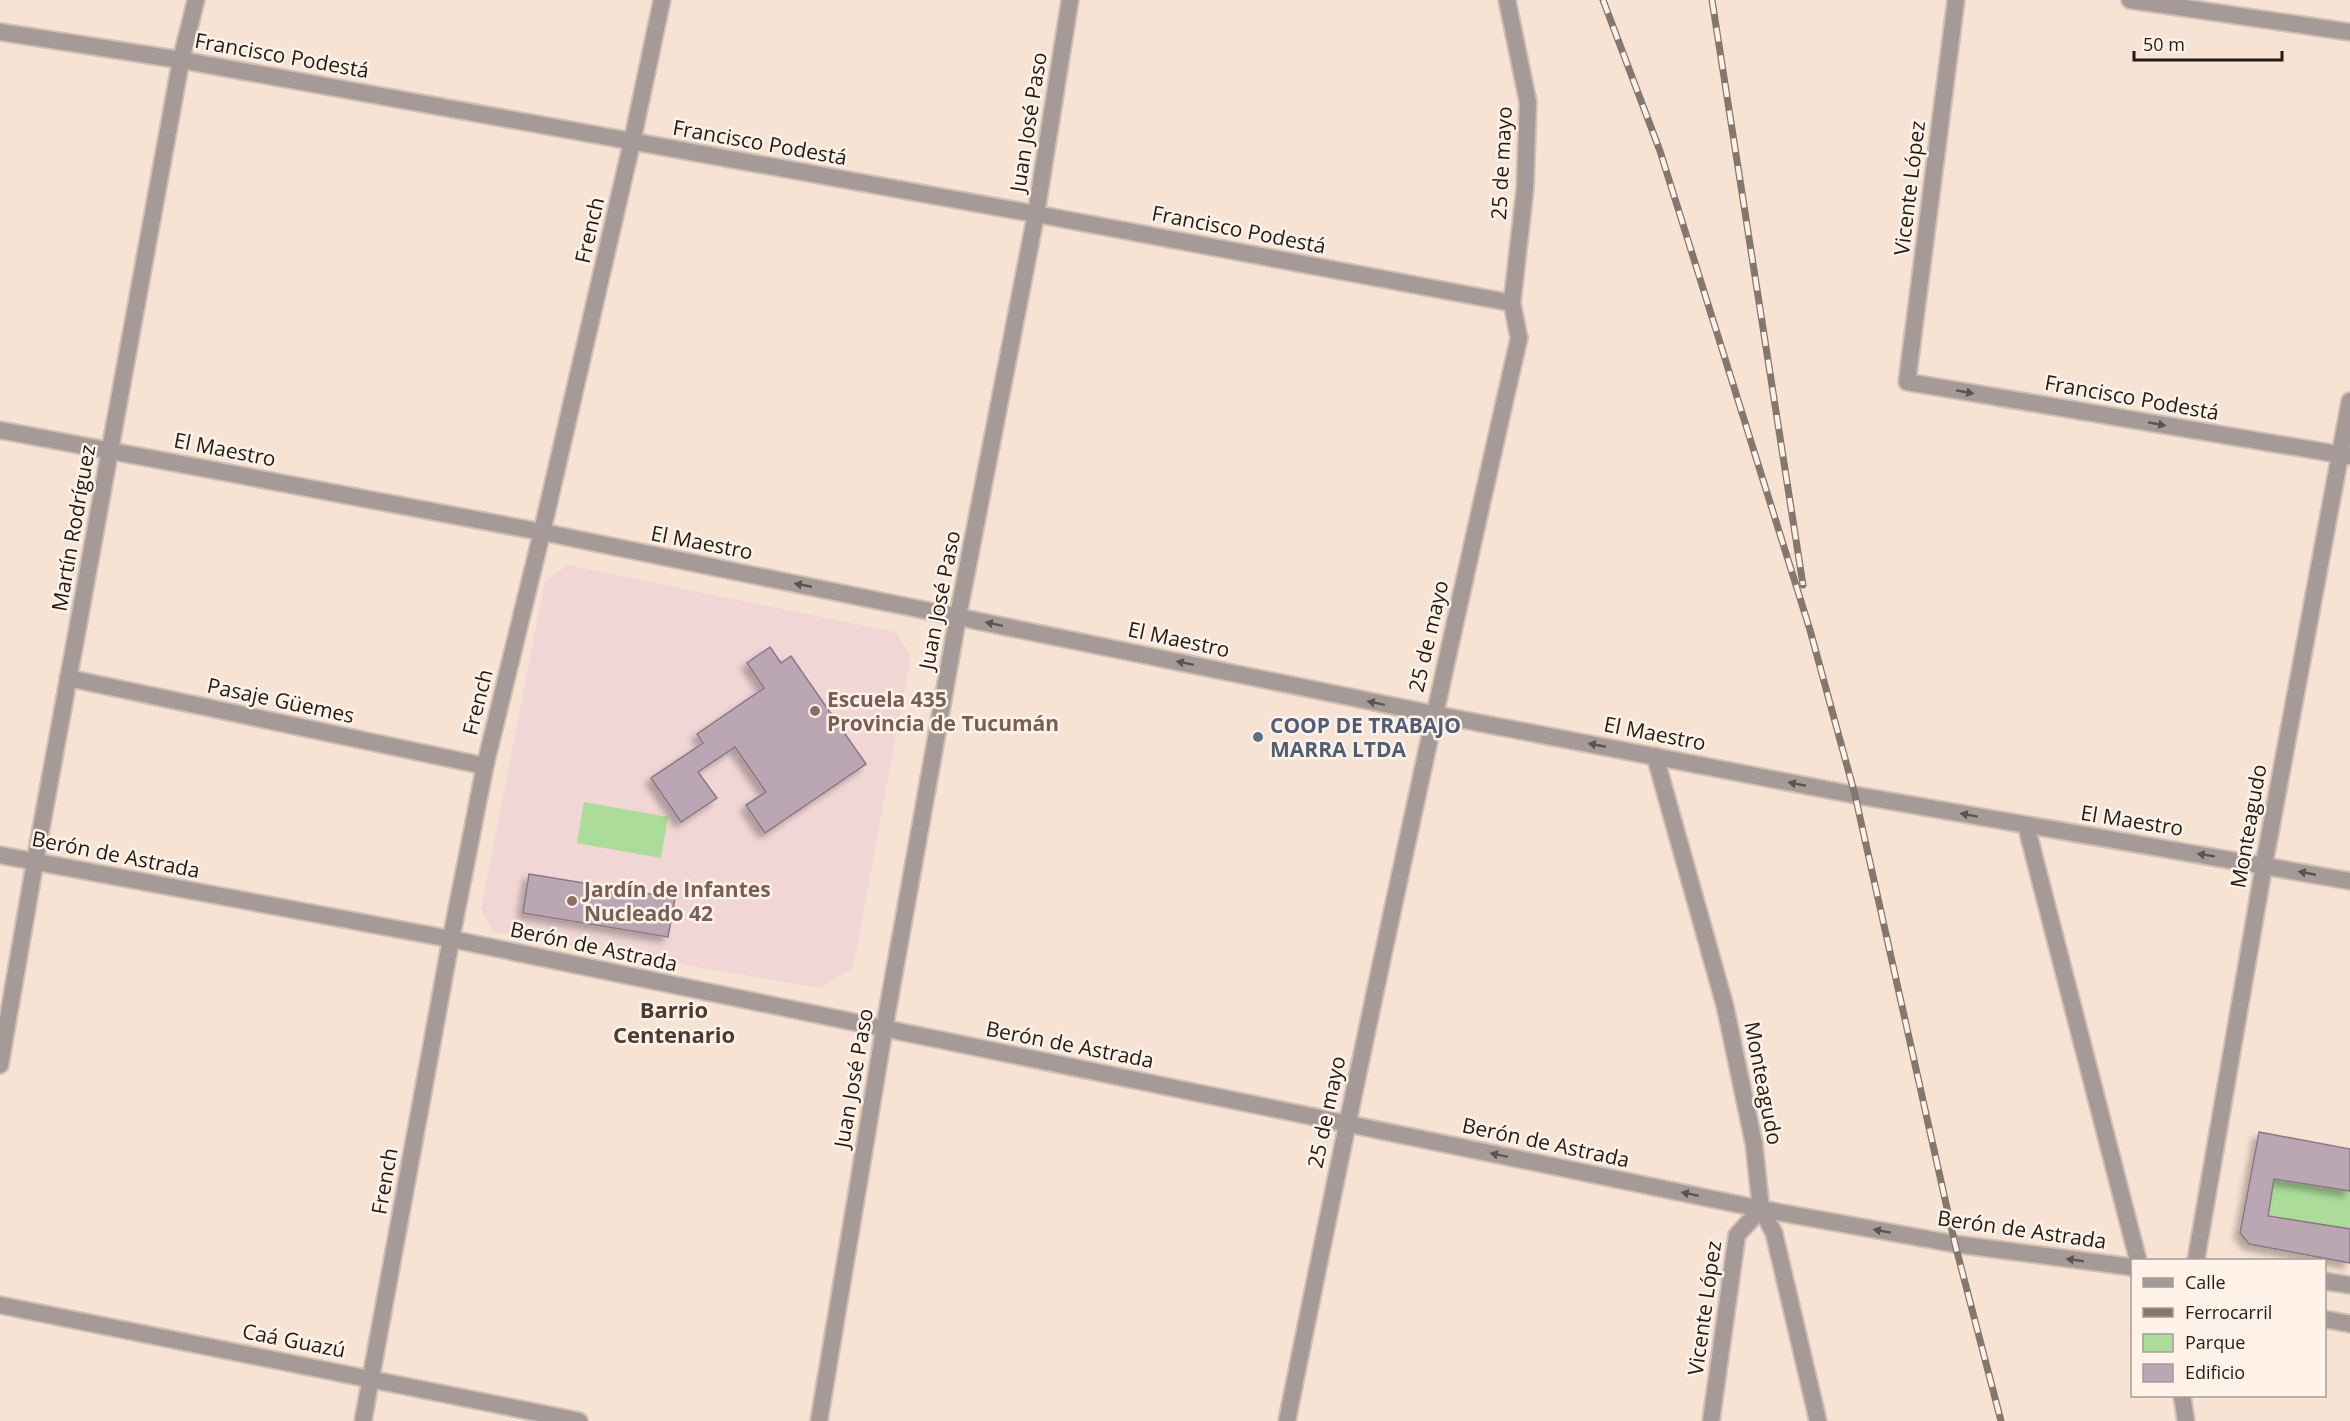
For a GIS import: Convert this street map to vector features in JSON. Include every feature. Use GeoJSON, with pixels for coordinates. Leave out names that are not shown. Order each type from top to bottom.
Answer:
{"type":"FeatureCollection","features":[{"type":"Feature","properties":{"kind":"street","name":"Martín Rodríguez"},"geometry":{"type":"LineString","coordinates":[[0,1065],[181,60],[196,0]]}},
{"type":"Feature","properties":{"kind":"street","name":"French"},"geometry":{"type":"LineString","coordinates":[[363,1421],[484,766],[542,532],[632,142],[662,0]]}},
{"type":"Feature","properties":{"kind":"street","name":"Juan José Paso"},"geometry":{"type":"LineString","coordinates":[[819,1421],[884,1030],[958,616],[1036,214],[1070,0]]}},
{"type":"Feature","properties":{"kind":"street","name":"25 de mayo"},"geometry":{"type":"LineString","coordinates":[[1287,1421],[1433,714],[1519,338],[1512,303],[1525,189],[1528,102],[1507,0]]}},
{"type":"Feature","properties":{"kind":"street","name":"Vicente López"},"geometry":{"type":"LineString","coordinates":[[1907,382],[1956,0]]}},
{"type":"Feature","properties":{"kind":"street"},"geometry":{"type":"LineString","coordinates":[[2130,0],[2350,32]]}},
{"type":"Feature","properties":{"kind":"street","name":"Francisco Podestá"},"geometry":{"type":"LineString","coordinates":[[0,32],[181,60],[1036,214],[1512,303]]}},
{"type":"Feature","properties":{"kind":"street","name":"Francisco Podestá"},"geometry":{"type":"LineString","coordinates":[[1907,382],[2345,455]]}},
{"type":"Feature","properties":{"kind":"street","name":"Monteagudo"},"geometry":{"type":"LineString","coordinates":[[2196,1259],[2264,865],[2345,455],[2350,402]]}},
{"type":"Feature","properties":{"kind":"street","name":"El Maestro"},"geometry":{"type":"LineString","coordinates":[[0,430],[542,532],[1433,714],[1855,795],[2350,881]]}},
{"type":"Feature","properties":{"kind":"street","name":"Pasaje Güemes"},"geometry":{"type":"LineString","coordinates":[[68,678],[484,766]]}},
{"type":"Feature","properties":{"kind":"street","name":"Monteagudo"},"geometry":{"type":"LineString","coordinates":[[1654,756],[1725,1006],[1754,1143],[1761,1209],[1774,1233],[1818,1421]]}},
{"type":"Feature","properties":{"kind":"street"},"geometry":{"type":"LineString","coordinates":[[2026,825],[2138,1259]]}},
{"type":"Feature","properties":{"kind":"street","name":"Berón de Astrada"},"geometry":{"type":"LineString","coordinates":[[0,855],[451,939],[1761,1209],[1955,1244],[2131,1267]]}},
{"type":"Feature","properties":{"kind":"street","name":"Vicente López"},"geometry":{"type":"LineString","coordinates":[[1711,1421],[1737,1235],[1761,1209]]}},
{"type":"Feature","properties":{"kind":"street"},"geometry":{"type":"LineString","coordinates":[[2326,1281],[2350,1285]]}},
{"type":"Feature","properties":{"kind":"street","name":"Caá Guazú"},"geometry":{"type":"LineString","coordinates":[[0,1305],[579,1421]]}},
{"type":"Feature","properties":{"kind":"street"},"geometry":{"type":"LineString","coordinates":[[2326,1319],[2350,1324]]}},
{"type":"Feature","properties":{"kind":"street"},"geometry":{"type":"LineString","coordinates":[[2182,1397],[2186,1421]]}},
{"type":"Feature","properties":{"kind":"shaded area"},"geometry":{"type":"Polygon","coordinates":[[[568,565],[895,632],[911,655],[853,968],[819,988],[493,932],[481,909],[545,581],[568,565]]]}},
{"type":"Feature","properties":{"kind":"green space"},"geometry":{"type":"Polygon","coordinates":[[[584,802],[668,817],[661,858],[577,843],[584,802]]]}},
{"type":"Feature","properties":{"kind":"green space"},"geometry":{"type":"Polygon","coordinates":[[[2274,1179],[2350,1191],[2350,1229],[2268,1216],[2274,1179]]]}},
{"type":"Feature","properties":{"kind":"building"},"geometry":{"type":"Polygon","coordinates":[[[770,647],[781,663],[791,656],[866,764],[765,833],[746,805],[766,792],[735,747],[698,772],[717,798],[681,822],[651,778],[703,743],[697,734],[764,688],[747,663],[770,647]]]}},
{"type":"Feature","properties":{"kind":"building"},"geometry":{"type":"Polygon","coordinates":[[[529,874],[675,898],[668,937],[523,913],[529,874]]]}},
{"type":"Feature","properties":{"kind":"building"},"geometry":{"type":"Polygon","coordinates":[[[2259,1132],[2350,1149],[2350,1191],[2274,1179],[2268,1216],[2350,1229],[2350,1263],[2249,1244],[2240,1233],[2259,1132]]]}},
{"type":"Feature","properties":{"kind":"railway"},"geometry":{"type":"LineString","coordinates":[[1603,0],[1660,151],[1810,630],[1855,795],[1955,1244],[2001,1421]]}},
{"type":"Feature","properties":{"kind":"railway"},"geometry":{"type":"LineString","coordinates":[[1712,0],[1803,585]]}},
{"type":"Feature","properties":{"kind":"place","name":"Escuela 435 Provincia de Tucumán"},"geometry":{"type":"Point","coordinates":[815,711]}},
{"type":"Feature","properties":{"kind":"place","name":"COOP DE TRABAJO MARRA LTDA"},"geometry":{"type":"Point","coordinates":[1258,737]}},
{"type":"Feature","properties":{"kind":"place","name":"Jardín de Infantes Nucleado 42"},"geometry":{"type":"Point","coordinates":[572,901]}},
{"type":"Feature","properties":{"kind":"district","name":"Barrio Centenario"},"geometry":{"type":"Point","coordinates":[674,1022]}}]}
